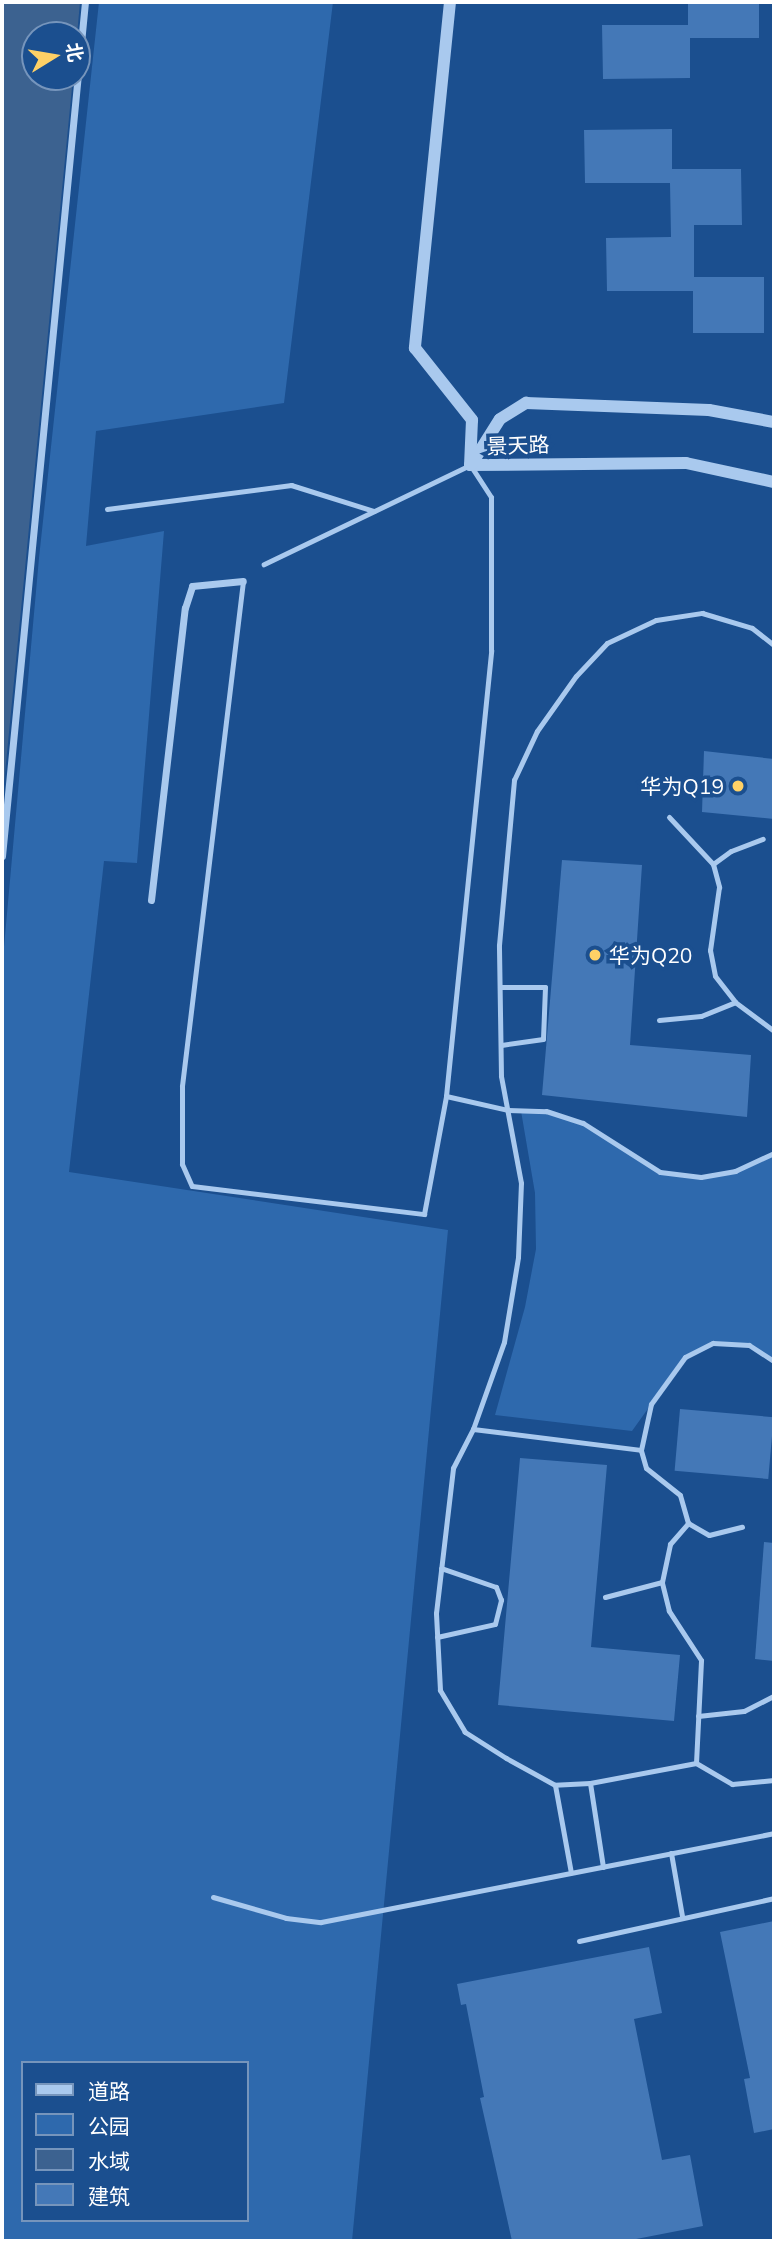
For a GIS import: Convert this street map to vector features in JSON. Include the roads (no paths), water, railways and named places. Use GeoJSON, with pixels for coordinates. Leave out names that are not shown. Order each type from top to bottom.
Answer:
{"type":"FeatureCollection","features":[{"type":"Feature","properties":{"kind":"street"},"geometry":{"type":"LineString","coordinates":[[2,856],[85,2]]}},
{"type":"Feature","properties":{"kind":"street"},"geometry":{"type":"LineString","coordinates":[[450,2],[415,348],[472,421],[470,466]]}},
{"type":"Feature","properties":{"kind":"street","name":"景天路"},"geometry":{"type":"LineString","coordinates":[[470,466],[500,419],[526,403],[709,410],[774,422]]}},
{"type":"Feature","properties":{"kind":"street","name":"景天路"},"geometry":{"type":"LineString","coordinates":[[470,466],[686,463],[774,482]]}},
{"type":"Feature","properties":{"kind":"street"},"geometry":{"type":"LineString","coordinates":[[151,900],[185,608],[192,586],[243,581]]}},
{"type":"Feature","properties":{"kind":"lane"},"geometry":{"type":"LineString","coordinates":[[243,581],[182,1086],[182,1164],[192,1186],[424,1214],[446,1096],[491,649],[491,496],[470,466],[264,564]]}},
{"type":"Feature","properties":{"kind":"lane"},"geometry":{"type":"LineString","coordinates":[[107,509],[291,485],[374,511]]}},
{"type":"Feature","properties":{"kind":"lane"},"geometry":{"type":"LineString","coordinates":[[774,645],[752,628],[702,613],[656,620],[607,643],[576,676],[537,732],[514,780],[499,945],[500,1045],[521,1184],[518,1257],[504,1342],[473,1429],[453,1468],[441,1568],[437,1637],[440,1690],[465,1732],[555,1785],[590,1783],[696,1763],[732,1784],[774,1780]]}},
{"type":"Feature","properties":{"kind":"lane"},"geometry":{"type":"LineString","coordinates":[[669,817],[713,864],[719,887],[710,950],[715,976],[735,1002],[774,1031]]}},
{"type":"Feature","properties":{"kind":"lane"},"geometry":{"type":"LineString","coordinates":[[713,864],[732,851],[763,839]]}},
{"type":"Feature","properties":{"kind":"lane"},"geometry":{"type":"LineString","coordinates":[[500,987],[545,987],[543,1039],[500,1045]]}},
{"type":"Feature","properties":{"kind":"lane"},"geometry":{"type":"LineString","coordinates":[[659,1020],[701,1016],[735,1002]]}},
{"type":"Feature","properties":{"kind":"lane"},"geometry":{"type":"LineString","coordinates":[[446,1096],[508,1111],[546,1111],[583,1123],[660,1172],[701,1177],[735,1171],[774,1153]]}},
{"type":"Feature","properties":{"kind":"lane"},"geometry":{"type":"LineString","coordinates":[[742,1527],[709,1535],[688,1523],[680,1495],[646,1468],[641,1450],[651,1404],[685,1357],[713,1343],[749,1345],[774,1361]]}},
{"type":"Feature","properties":{"kind":"lane"},"geometry":{"type":"LineString","coordinates":[[473,1429],[641,1450]]}},
{"type":"Feature","properties":{"kind":"lane"},"geometry":{"type":"LineString","coordinates":[[688,1523],[670,1544],[662,1582],[669,1611],[701,1660],[696,1763]]}},
{"type":"Feature","properties":{"kind":"lane"},"geometry":{"type":"LineString","coordinates":[[437,1637],[495,1624],[501,1600],[496,1587],[441,1568]]}},
{"type":"Feature","properties":{"kind":"lane"},"geometry":{"type":"LineString","coordinates":[[605,1597],[662,1582]]}},
{"type":"Feature","properties":{"kind":"lane"},"geometry":{"type":"LineString","coordinates":[[698,1716],[744,1711],[774,1696]]}},
{"type":"Feature","properties":{"kind":"lane"},"geometry":{"type":"LineString","coordinates":[[590,1783],[603,1867]]}},
{"type":"Feature","properties":{"kind":"lane"},"geometry":{"type":"LineString","coordinates":[[555,1785],[571,1873]]}},
{"type":"Feature","properties":{"kind":"lane"},"geometry":{"type":"LineString","coordinates":[[213,1897],[286,1918],[321,1922],[774,1833]]}},
{"type":"Feature","properties":{"kind":"lane"},"geometry":{"type":"LineString","coordinates":[[671,1853],[682,1916]]}},
{"type":"Feature","properties":{"kind":"lane"},"geometry":{"type":"LineString","coordinates":[[579,1941],[682,1916],[774,1898]]}},
{"type":"Feature","properties":{"kind":"water"},"geometry":{"type":"Polygon","coordinates":[[[3,2],[80,2],[78,21],[21,21],[21,91],[72,91],[2,804],[3,2]]]}},
{"type":"Feature","properties":{"kind":"place","name":"华为Q19"},"geometry":{"type":"Point","coordinates":[738,786]}},
{"type":"Feature","properties":{"kind":"place","name":"华为Q20"},"geometry":{"type":"Point","coordinates":[595,955]}}]}
